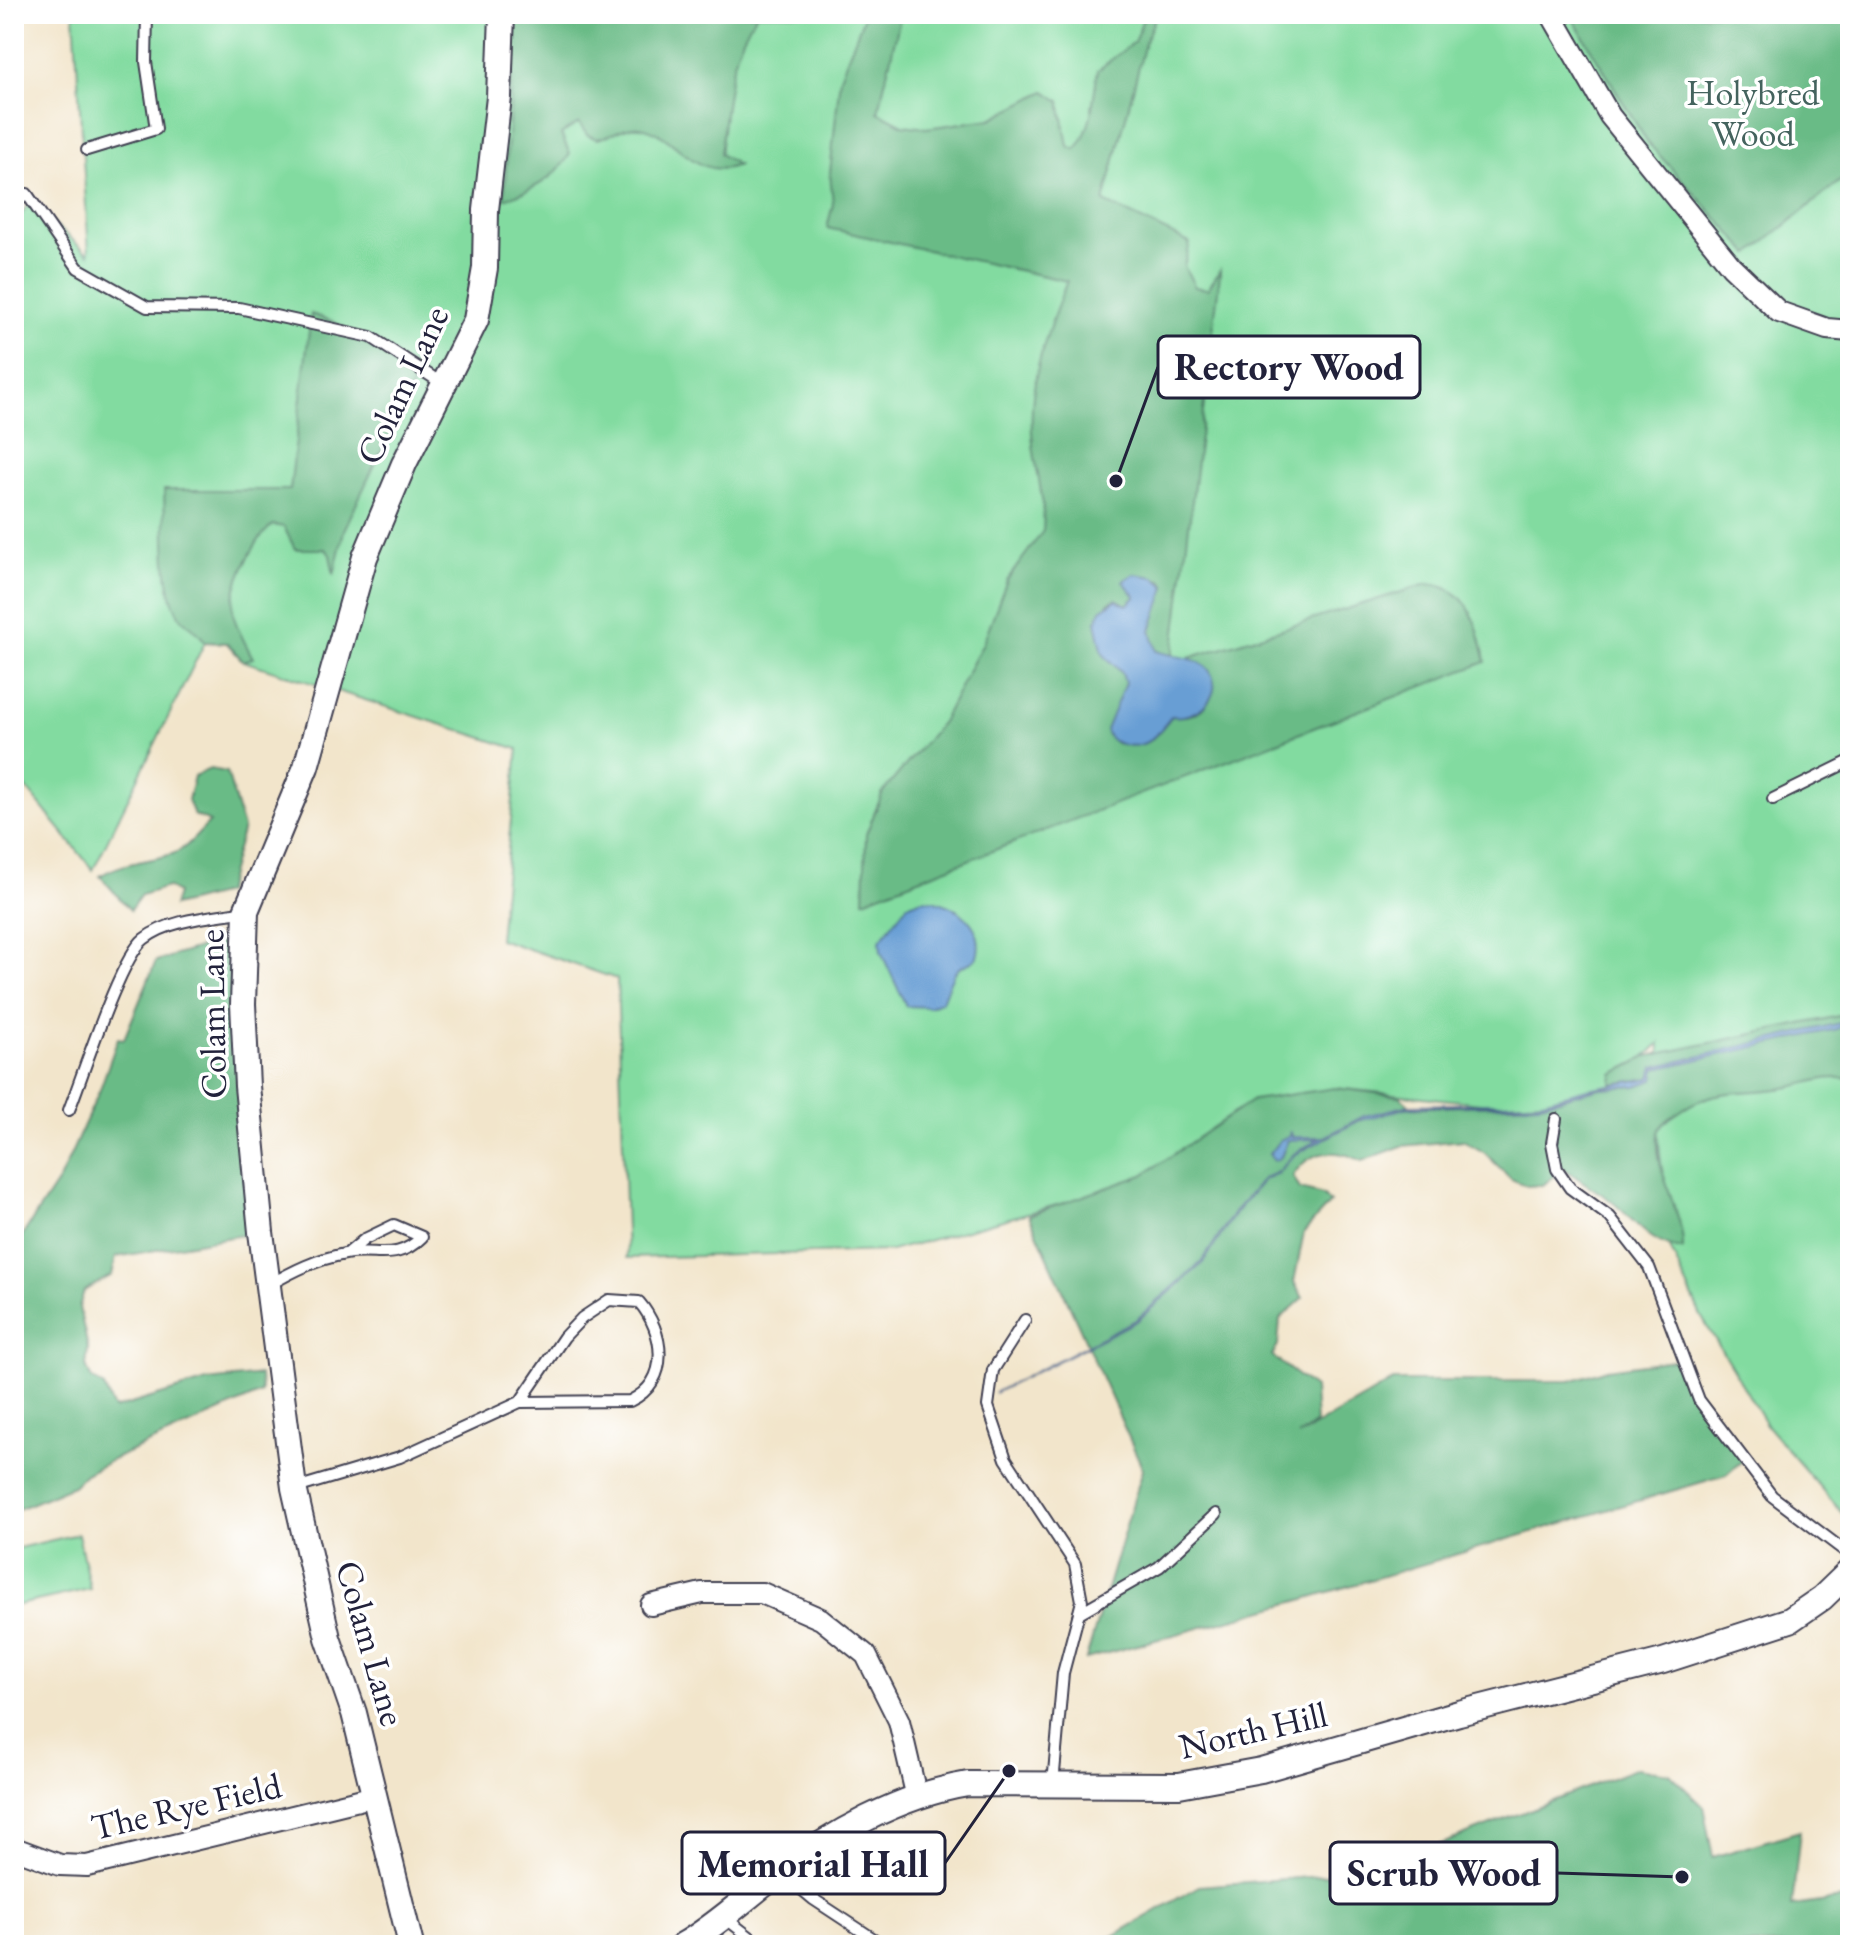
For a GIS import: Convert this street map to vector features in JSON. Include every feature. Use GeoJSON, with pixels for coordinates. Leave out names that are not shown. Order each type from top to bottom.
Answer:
{"type":"FeatureCollection","features":[{"type":"Feature","properties":{"kind":"street","name":"Colam Lane"},"geometry":{"type":"LineString","coordinates":[[411,1945],[354,1713],[328,1638],[294,1488],[247,1086],[243,1004],[246,911],[306,767],[365,557],[404,464],[476,320],[485,268],[486,210],[499,97],[502,14]]}},
{"type":"Feature","properties":{"kind":"street"},"geometry":{"type":"LineString","coordinates":[[1551,14],[1610,116],[1731,266],[1779,312],[1827,329],[1850,331]]}},
{"type":"Feature","properties":{"kind":"street","name":"North Hill"},"geometry":{"type":"LineString","coordinates":[[683,1945],[781,1872],[843,1832],[917,1798],[968,1784],[1179,1785],[1261,1770],[1459,1713],[1663,1661],[1790,1620],[1822,1598],[1850,1571]]}},
{"type":"Feature","properties":{"kind":"street"},"geometry":{"type":"LineString","coordinates":[[651,1605],[702,1593],[762,1593],[821,1619],[866,1655],[899,1721],[917,1798]]}},
{"type":"Feature","properties":{"kind":"street","name":"The Rye Field"},"geometry":{"type":"LineString","coordinates":[[14,1848],[60,1865],[87,1866],[375,1796]]}},
{"type":"Feature","properties":{"kind":"lane"},"geometry":{"type":"LineString","coordinates":[[87,150],[156,129],[146,62],[147,14]]}},
{"type":"Feature","properties":{"kind":"lane"},"geometry":{"type":"LineString","coordinates":[[14,204],[27,194],[78,268],[147,307],[239,308],[371,337],[443,384]]}},
{"type":"Feature","properties":{"kind":"lane"},"geometry":{"type":"LineString","coordinates":[[1773,799],[1850,761]]}},
{"type":"Feature","properties":{"kind":"lane"},"geometry":{"type":"LineString","coordinates":[[69,1110],[123,973],[143,939],[164,928],[246,911]]}},
{"type":"Feature","properties":{"kind":"lane"},"geometry":{"type":"LineString","coordinates":[[1556,1119],[1552,1143],[1557,1169],[1570,1188],[1610,1217],[1649,1267],[1699,1400],[1772,1496],[1850,1555]]}},
{"type":"Feature","properties":{"kind":"lane"},"geometry":{"type":"LineString","coordinates":[[268,1285],[295,1270],[348,1253],[409,1250],[422,1237],[394,1225],[365,1239],[348,1253]]}},
{"type":"Feature","properties":{"kind":"lane"},"geometry":{"type":"LineString","coordinates":[[294,1488],[400,1457],[520,1402],[630,1401],[641,1396],[653,1378],[663,1349],[652,1317],[639,1302],[609,1300],[582,1318],[564,1337],[520,1402]]}},
{"type":"Feature","properties":{"kind":"lane"},"geometry":{"type":"LineString","coordinates":[[1025,1320],[993,1370],[988,1406],[1006,1459],[1075,1564],[1082,1601],[1063,1673],[1053,1784]]}},
{"type":"Feature","properties":{"kind":"lane"},"geometry":{"type":"LineString","coordinates":[[1079,1613],[1159,1567],[1216,1514]]}},
{"type":"Feature","properties":{"kind":"lane"},"geometry":{"type":"LineString","coordinates":[[781,1872],[813,1899],[883,1945]]}},
{"type":"Feature","properties":{"kind":"lane"},"geometry":{"type":"LineString","coordinates":[[723,1915],[760,1945]]}},
{"type":"Feature","properties":{"kind":"green space"},"geometry":{"type":"Polygon","coordinates":[[[74,14],[1850,14],[1850,1522],[1767,1426],[1701,1316],[1670,1248],[1658,1134],[1660,1043],[1617,1084],[1543,1101],[1490,1104],[1335,1088],[1143,1181],[891,1251],[627,1258],[617,979],[499,939],[518,749],[243,661],[227,643],[205,642],[93,870],[14,773],[14,226],[29,203],[89,254],[74,14]]]}},
{"type":"Feature","properties":{"kind":"green space"},"geometry":{"type":"Polygon","coordinates":[[[516,14],[757,14],[734,63],[720,154],[738,165],[722,169],[709,167],[653,131],[640,127],[597,139],[587,135],[579,123],[561,134],[570,154],[564,163],[533,188],[504,199],[516,14]]]}},
{"type":"Feature","properties":{"kind":"green space"},"geometry":{"type":"Polygon","coordinates":[[[865,14],[901,14],[878,112],[903,125],[926,128],[991,119],[1045,91],[1060,101],[1068,146],[1075,149],[1089,123],[1098,70],[1134,42],[1145,14],[1157,14],[1146,39],[1104,202],[1190,243],[1184,266],[1195,287],[1208,289],[1220,270],[1220,274],[1173,656],[1156,651],[1151,630],[1166,586],[1162,580],[1135,574],[1124,581],[1136,596],[1127,605],[1116,599],[1108,603],[1125,683],[1116,743],[1143,744],[1155,736],[1172,715],[1192,715],[1206,705],[1212,689],[1208,669],[1185,659],[1427,584],[1442,586],[1463,600],[1475,622],[1486,662],[864,900],[866,834],[883,792],[942,722],[983,643],[1007,580],[1043,531],[1042,498],[1033,444],[1032,401],[1045,341],[1067,281],[827,228],[833,204],[830,173],[840,77],[865,14]]]}},
{"type":"Feature","properties":{"kind":"green space","name":"Holybred Wood"},"geometry":{"type":"Polygon","coordinates":[[[1570,14],[1850,14],[1850,173],[1750,254],[1647,142],[1570,14]]]}},
{"type":"Feature","properties":{"kind":"green space"},"geometry":{"type":"Polygon","coordinates":[[[311,314],[332,321],[419,371],[344,530],[334,575],[326,549],[295,549],[284,527],[273,525],[250,554],[238,581],[233,607],[234,617],[253,658],[243,661],[227,643],[205,642],[179,615],[173,603],[167,572],[164,490],[290,490],[311,314]]]}},
{"type":"Feature","properties":{"kind":"green space"},"geometry":{"type":"Polygon","coordinates":[[[210,769],[227,772],[243,828],[225,893],[173,906],[177,893],[167,887],[141,895],[130,910],[100,876],[126,865],[172,854],[192,840],[210,822],[194,815],[188,800],[194,776],[210,769]]]}},
{"type":"Feature","properties":{"kind":"green space"},"geometry":{"type":"Polygon","coordinates":[[[218,942],[228,947],[249,1234],[116,1257],[112,1275],[84,1291],[79,1307],[88,1348],[86,1366],[91,1378],[104,1387],[114,1409],[207,1381],[260,1375],[261,1393],[116,1458],[85,1474],[73,1486],[14,1511],[14,1248],[60,1178],[99,1092],[118,1038],[124,1039],[156,961],[218,942]]]}},
{"type":"Feature","properties":{"kind":"green space"},"geometry":{"type":"Polygon","coordinates":[[[1850,1009],[1850,1021],[1836,1027],[1654,1067],[1651,1078],[1612,1084],[1613,1074],[1648,1056],[1844,1015],[1850,1009]]]}},
{"type":"Feature","properties":{"kind":"green space"},"geometry":{"type":"Polygon","coordinates":[[[1850,1024],[1850,1079],[1827,1079],[1773,1090],[1717,1095],[1689,1106],[1662,1126],[1658,1134],[1660,1163],[1679,1220],[1683,1249],[1671,1247],[1650,1236],[1606,1197],[1564,1168],[1543,1185],[1527,1186],[1511,1179],[1485,1153],[1463,1140],[1402,1146],[1362,1161],[1342,1154],[1324,1154],[1307,1160],[1293,1176],[1300,1189],[1323,1195],[1330,1203],[1304,1232],[1294,1282],[1303,1298],[1280,1319],[1278,1345],[1272,1356],[1314,1388],[1316,1423],[1298,1436],[1393,1381],[1570,1381],[1607,1369],[1680,1359],[1703,1410],[1743,1460],[1726,1475],[1305,1599],[1086,1659],[1143,1469],[1029,1215],[1143,1175],[1253,1100],[1335,1088],[1400,1096],[1410,1105],[1400,1108],[1540,1104],[1600,1088],[1636,1086],[1654,1079],[1656,1069],[1850,1024]]]}},
{"type":"Feature","properties":{"kind":"green space"},"geometry":{"type":"Polygon","coordinates":[[[78,1534],[90,1589],[14,1606],[14,1549],[78,1534]]]}},
{"type":"Feature","properties":{"kind":"green space"},"geometry":{"type":"Polygon","coordinates":[[[1637,1768],[1669,1773],[1703,1806],[1713,1857],[1800,1831],[1792,1906],[1850,1898],[1850,1945],[1098,1945],[1199,1886],[1370,1872],[1637,1768]]]}},
{"type":"Feature","properties":{"kind":"water"},"geometry":{"type":"Polygon","coordinates":[[[1134,574],[1155,577],[1166,587],[1151,630],[1156,651],[1205,666],[1214,680],[1214,689],[1199,710],[1172,716],[1152,738],[1133,746],[1115,742],[1106,730],[1125,683],[1122,673],[1103,654],[1096,622],[1101,610],[1116,600],[1127,605],[1136,597],[1123,581],[1134,574]]]}},
{"type":"Feature","properties":{"kind":"water"},"geometry":{"type":"Polygon","coordinates":[[[922,899],[943,904],[963,915],[976,931],[978,942],[976,959],[956,971],[942,1001],[929,1007],[906,1006],[881,952],[880,940],[907,905],[922,899]]]}},
{"type":"Feature","properties":{"kind":"water"},"geometry":{"type":"Polygon","coordinates":[[[1850,1021],[1837,1029],[1656,1069],[1654,1080],[1636,1086],[1600,1088],[1540,1104],[1409,1107],[1358,1121],[1294,1155],[1278,1173],[1264,1179],[1236,1212],[1203,1263],[1137,1321],[994,1393],[1136,1320],[1202,1262],[1235,1211],[1264,1178],[1278,1172],[1294,1154],[1318,1139],[1288,1140],[1281,1157],[1274,1161],[1269,1154],[1280,1140],[1291,1135],[1290,1131],[1293,1137],[1325,1137],[1364,1116],[1410,1105],[1539,1102],[1587,1089],[1651,1078],[1654,1067],[1850,1021]]]}},
{"type":"Feature","properties":{"kind":"place","name":"Rectory Wood"},"geometry":{"type":"Point","coordinates":[1116,481]}},
{"type":"Feature","properties":{"kind":"place","name":"Memorial Hall"},"geometry":{"type":"Point","coordinates":[1009,1771]}},
{"type":"Feature","properties":{"kind":"place","name":"Scrub Wood"},"geometry":{"type":"Point","coordinates":[1682,1877]}}]}
